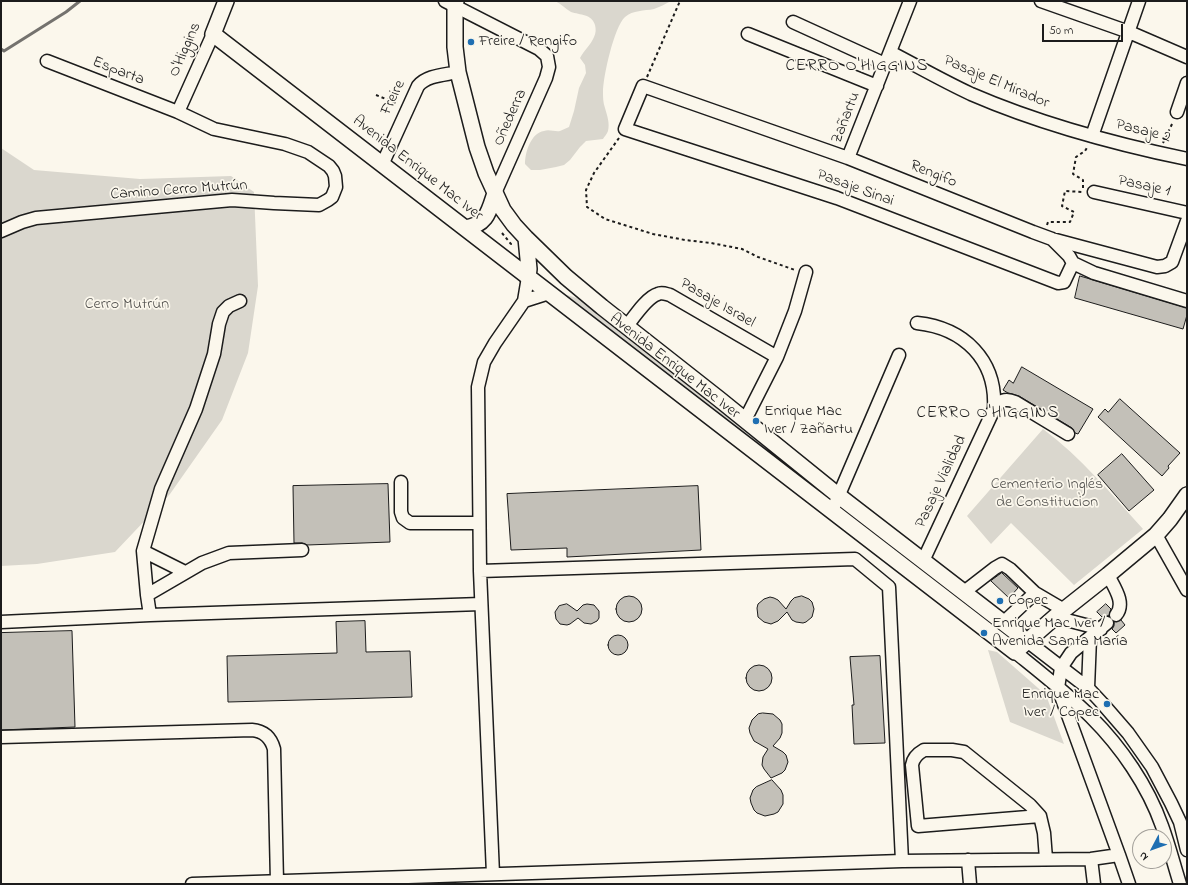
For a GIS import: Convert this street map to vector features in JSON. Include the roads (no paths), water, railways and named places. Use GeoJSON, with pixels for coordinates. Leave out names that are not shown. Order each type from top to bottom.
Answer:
{"type":"FeatureCollection","features":[{"type":"Feature","properties":{"kind":"main road","name":"O'Higgins"},"geometry":{"type":"LineString","coordinates":[[213,34],[226,1]]}},
{"type":"Feature","properties":{"kind":"main road"},"geometry":{"type":"LineString","coordinates":[[452,2],[458,72],[477,147],[486,173],[495,192],[488,214],[485,218],[475,226],[464,228]]}},
{"type":"Feature","properties":{"kind":"main road","name":"Avenida Enrique Mac Iver"},"geometry":{"type":"LineString","coordinates":[[213,34],[1015,652]]}},
{"type":"Feature","properties":{"kind":"main road","name":"Avenida Enrique Mac Iver"},"geometry":{"type":"LineString","coordinates":[[495,192],[503,210],[514,225],[566,277],[839,496],[1027,642]]}},
{"type":"Feature","properties":{"kind":"main road"},"geometry":{"type":"LineString","coordinates":[[526,238],[529,269],[528,277]]}},
{"type":"Feature","properties":{"kind":"main road"},"geometry":{"type":"LineString","coordinates":[[549,293],[583,291]]}},
{"type":"Feature","properties":{"kind":"main road"},"geometry":{"type":"LineString","coordinates":[[707,415],[719,399]]}},
{"type":"Feature","properties":{"kind":"main road"},"geometry":{"type":"LineString","coordinates":[[1015,652],[1060,613],[1156,535],[1170,519],[1187,495]]}},
{"type":"Feature","properties":{"kind":"street","name":"Zañartu"},"geometry":{"type":"LineString","coordinates":[[848,158],[910,1]]}},
{"type":"Feature","properties":{"kind":"street"},"geometry":{"type":"LineString","coordinates":[[1041,1],[1129,32],[1187,56]]}},
{"type":"Feature","properties":{"kind":"street"},"geometry":{"type":"LineString","coordinates":[[1092,136],[1098,115],[1139,1]]}},
{"type":"Feature","properties":{"kind":"street","name":"Oñederra"},"geometry":{"type":"LineString","coordinates":[[452,2],[539,49],[548,56],[549,67],[546,78],[495,192]]}},
{"type":"Feature","properties":{"kind":"street"},"geometry":{"type":"LineString","coordinates":[[793,22],[885,64]]}},
{"type":"Feature","properties":{"kind":"street","name":"O'Higgins"},"geometry":{"type":"LineString","coordinates":[[178,112],[213,34]]}},
{"type":"Feature","properties":{"kind":"street"},"geometry":{"type":"LineString","coordinates":[[748,34],[876,86]]}},
{"type":"Feature","properties":{"kind":"street","name":"Pasaje El Mirador"},"geometry":{"type":"LineString","coordinates":[[890,52],[970,93],[1025,115],[1092,136]]}},
{"type":"Feature","properties":{"kind":"street","name":"Esparta"},"geometry":{"type":"LineString","coordinates":[[47,61],[178,112]]}},
{"type":"Feature","properties":{"kind":"street","name":"Freire"},"geometry":{"type":"LineString","coordinates":[[382,165],[418,86],[427,79],[458,72]]}},
{"type":"Feature","properties":{"kind":"street"},"geometry":{"type":"LineString","coordinates":[[1177,112],[1187,83]]}},
{"type":"Feature","properties":{"kind":"street","name":"Rengifo"},"geometry":{"type":"LineString","coordinates":[[625,129],[643,86],[848,158],[1047,237],[1156,267],[1165,266],[1172,262],[1187,221]]}},
{"type":"Feature","properties":{"kind":"street","name":"Camino Cerro Mutrún"},"geometry":{"type":"LineString","coordinates":[[1,231],[36,218],[232,200],[319,205],[328,200],[334,192],[336,181],[333,171],[329,166],[308,152],[285,144],[214,129],[178,112]]}},
{"type":"Feature","properties":{"kind":"street","name":"Pasaje Sinai"},"geometry":{"type":"LineString","coordinates":[[625,129],[837,198],[1058,283],[1064,282],[1073,263]]}},
{"type":"Feature","properties":{"kind":"street","name":"Pasaje 2"},"geometry":{"type":"LineString","coordinates":[[1092,136],[1187,159]]}},
{"type":"Feature","properties":{"kind":"street","name":"Pasaje 1"},"geometry":{"type":"LineString","coordinates":[[1094,192],[1187,213]]}},
{"type":"Feature","properties":{"kind":"street"},"geometry":{"type":"LineString","coordinates":[[1047,237],[1069,256],[1073,263],[1094,274],[1172,298],[1187,301]]}},
{"type":"Feature","properties":{"kind":"street"},"geometry":{"type":"LineString","coordinates":[[745,420],[777,357],[795,310],[806,272]]}},
{"type":"Feature","properties":{"kind":"street"},"geometry":{"type":"LineString","coordinates":[[492,874],[480,571],[478,387],[484,362],[495,343],[524,301],[528,277]]}},
{"type":"Feature","properties":{"kind":"street"},"geometry":{"type":"LineString","coordinates":[[524,301],[549,293]]}},
{"type":"Feature","properties":{"kind":"street","name":"Pasaje Israel"},"geometry":{"type":"LineString","coordinates":[[627,326],[650,298],[657,294],[665,293],[777,357]]}},
{"type":"Feature","properties":{"kind":"street"},"geometry":{"type":"LineString","coordinates":[[150,615],[143,550],[161,489],[196,409],[214,354],[219,324],[223,312],[229,306],[240,302]]}},
{"type":"Feature","properties":{"kind":"street"},"geometry":{"type":"LineString","coordinates":[[917,323],[949,331],[974,349],[986,365],[990,375],[994,392],[994,409]]}},
{"type":"Feature","properties":{"kind":"street"},"geometry":{"type":"LineString","coordinates":[[832,511],[899,355]]}},
{"type":"Feature","properties":{"kind":"street"},"geometry":{"type":"LineString","coordinates":[[994,409],[995,405],[1001,400],[1011,400],[1068,434]]}},
{"type":"Feature","properties":{"kind":"street","name":"Pasaje Vialidad"},"geometry":{"type":"LineString","coordinates":[[923,561],[994,409]]}},
{"type":"Feature","properties":{"kind":"street"},"geometry":{"type":"LineString","coordinates":[[401,482],[402,518],[410,523],[479,523]]}},
{"type":"Feature","properties":{"kind":"street"},"geometry":{"type":"LineString","coordinates":[[1156,535],[1187,590]]}},
{"type":"Feature","properties":{"kind":"street"},"geometry":{"type":"LineString","coordinates":[[143,550],[185,572]]}},
{"type":"Feature","properties":{"kind":"street"},"geometry":{"type":"LineString","coordinates":[[147,595],[202,562],[229,553],[302,550]]}},
{"type":"Feature","properties":{"kind":"street"},"geometry":{"type":"LineString","coordinates":[[480,571],[855,559],[889,587],[902,861]]}},
{"type":"Feature","properties":{"kind":"street"},"geometry":{"type":"LineString","coordinates":[[964,592],[994,568],[1002,564],[1010,569],[1035,593],[1060,613],[1108,623]]}},
{"type":"Feature","properties":{"kind":"street"},"geometry":{"type":"LineString","coordinates":[[1108,575],[1120,600],[1120,608],[1108,623],[1072,653],[1061,668],[1058,688],[1119,855],[1128,884]]}},
{"type":"Feature","properties":{"kind":"street"},"geometry":{"type":"LineString","coordinates":[[1003,623],[1035,593]]}},
{"type":"Feature","properties":{"kind":"street"},"geometry":{"type":"LineString","coordinates":[[1,622],[150,615],[481,604]]}},
{"type":"Feature","properties":{"kind":"street"},"geometry":{"type":"LineString","coordinates":[[1088,688],[1090,638]]}},
{"type":"Feature","properties":{"kind":"street","name":"Avenida Enrique Mac Iver"},"geometry":{"type":"LineString","coordinates":[[1027,642],[1088,688],[1116,718],[1140,750],[1162,785],[1184,829],[1187,850]]}},
{"type":"Feature","properties":{"kind":"street","name":"Avenida Enrique Mac Iver"},"geometry":{"type":"LineString","coordinates":[[1015,652],[1092,718],[1134,770],[1154,806],[1162,826],[1180,884]]}},
{"type":"Feature","properties":{"kind":"street"},"geometry":{"type":"LineString","coordinates":[[1,737],[252,730],[262,732],[270,739],[274,749],[270,883]]}},
{"type":"Feature","properties":{"kind":"street"},"geometry":{"type":"LineString","coordinates":[[1040,816],[918,826],[912,765],[914,758],[924,750],[952,750],[964,752],[1030,805],[1040,816],[1044,833],[1046,859]]}},
{"type":"Feature","properties":{"kind":"street"},"geometry":{"type":"LineString","coordinates":[[192,884],[270,883],[492,874],[902,861],[1091,859],[1119,855]]}},
{"type":"Feature","properties":{"kind":"street"},"geometry":{"type":"LineString","coordinates":[[1091,859],[1094,884]]}},
{"type":"Feature","properties":{"kind":"street"},"geometry":{"type":"LineString","coordinates":[[968,860],[970,884]]}},
{"type":"Feature","properties":{"kind":"waterway"},"geometry":{"type":"LineString","coordinates":[[1,49],[4,51],[66,12],[80,1]]}},
{"type":"Feature","properties":{"kind":"place","name":"Freire / Rengifo"},"geometry":{"type":"Point","coordinates":[471,42]}},
{"type":"Feature","properties":{"kind":"place","name":"Enrique Mac Iver / Zañartu"},"geometry":{"type":"Point","coordinates":[756,421]}},
{"type":"Feature","properties":{"kind":"place","name":"Copec"},"geometry":{"type":"Point","coordinates":[1000,601]}},
{"type":"Feature","properties":{"kind":"place","name":"Enrique Mac Iver / Avenida Santa María"},"geometry":{"type":"Point","coordinates":[984,633]}},
{"type":"Feature","properties":{"kind":"place","name":"Enrique Mac Iver / Copec"},"geometry":{"type":"Point","coordinates":[1107,704]}},
{"type":"Feature","properties":{"kind":"district","name":"CERRO O'HIGGINS"},"geometry":{"type":"Point","coordinates":[857,67]}},
{"type":"Feature","properties":{"kind":"district","name":"CERRO O'HIGGINS"},"geometry":{"type":"Point","coordinates":[988,414]}},
{"type":"Feature","properties":{"kind":"park label","name":"Cerro Mutrún"},"geometry":{"type":"Point","coordinates":[127,305]}},
{"type":"Feature","properties":{"kind":"park label","name":"Cementerio Inglés de Constitucion"},"geometry":{"type":"Point","coordinates":[1047,494]}}]}
